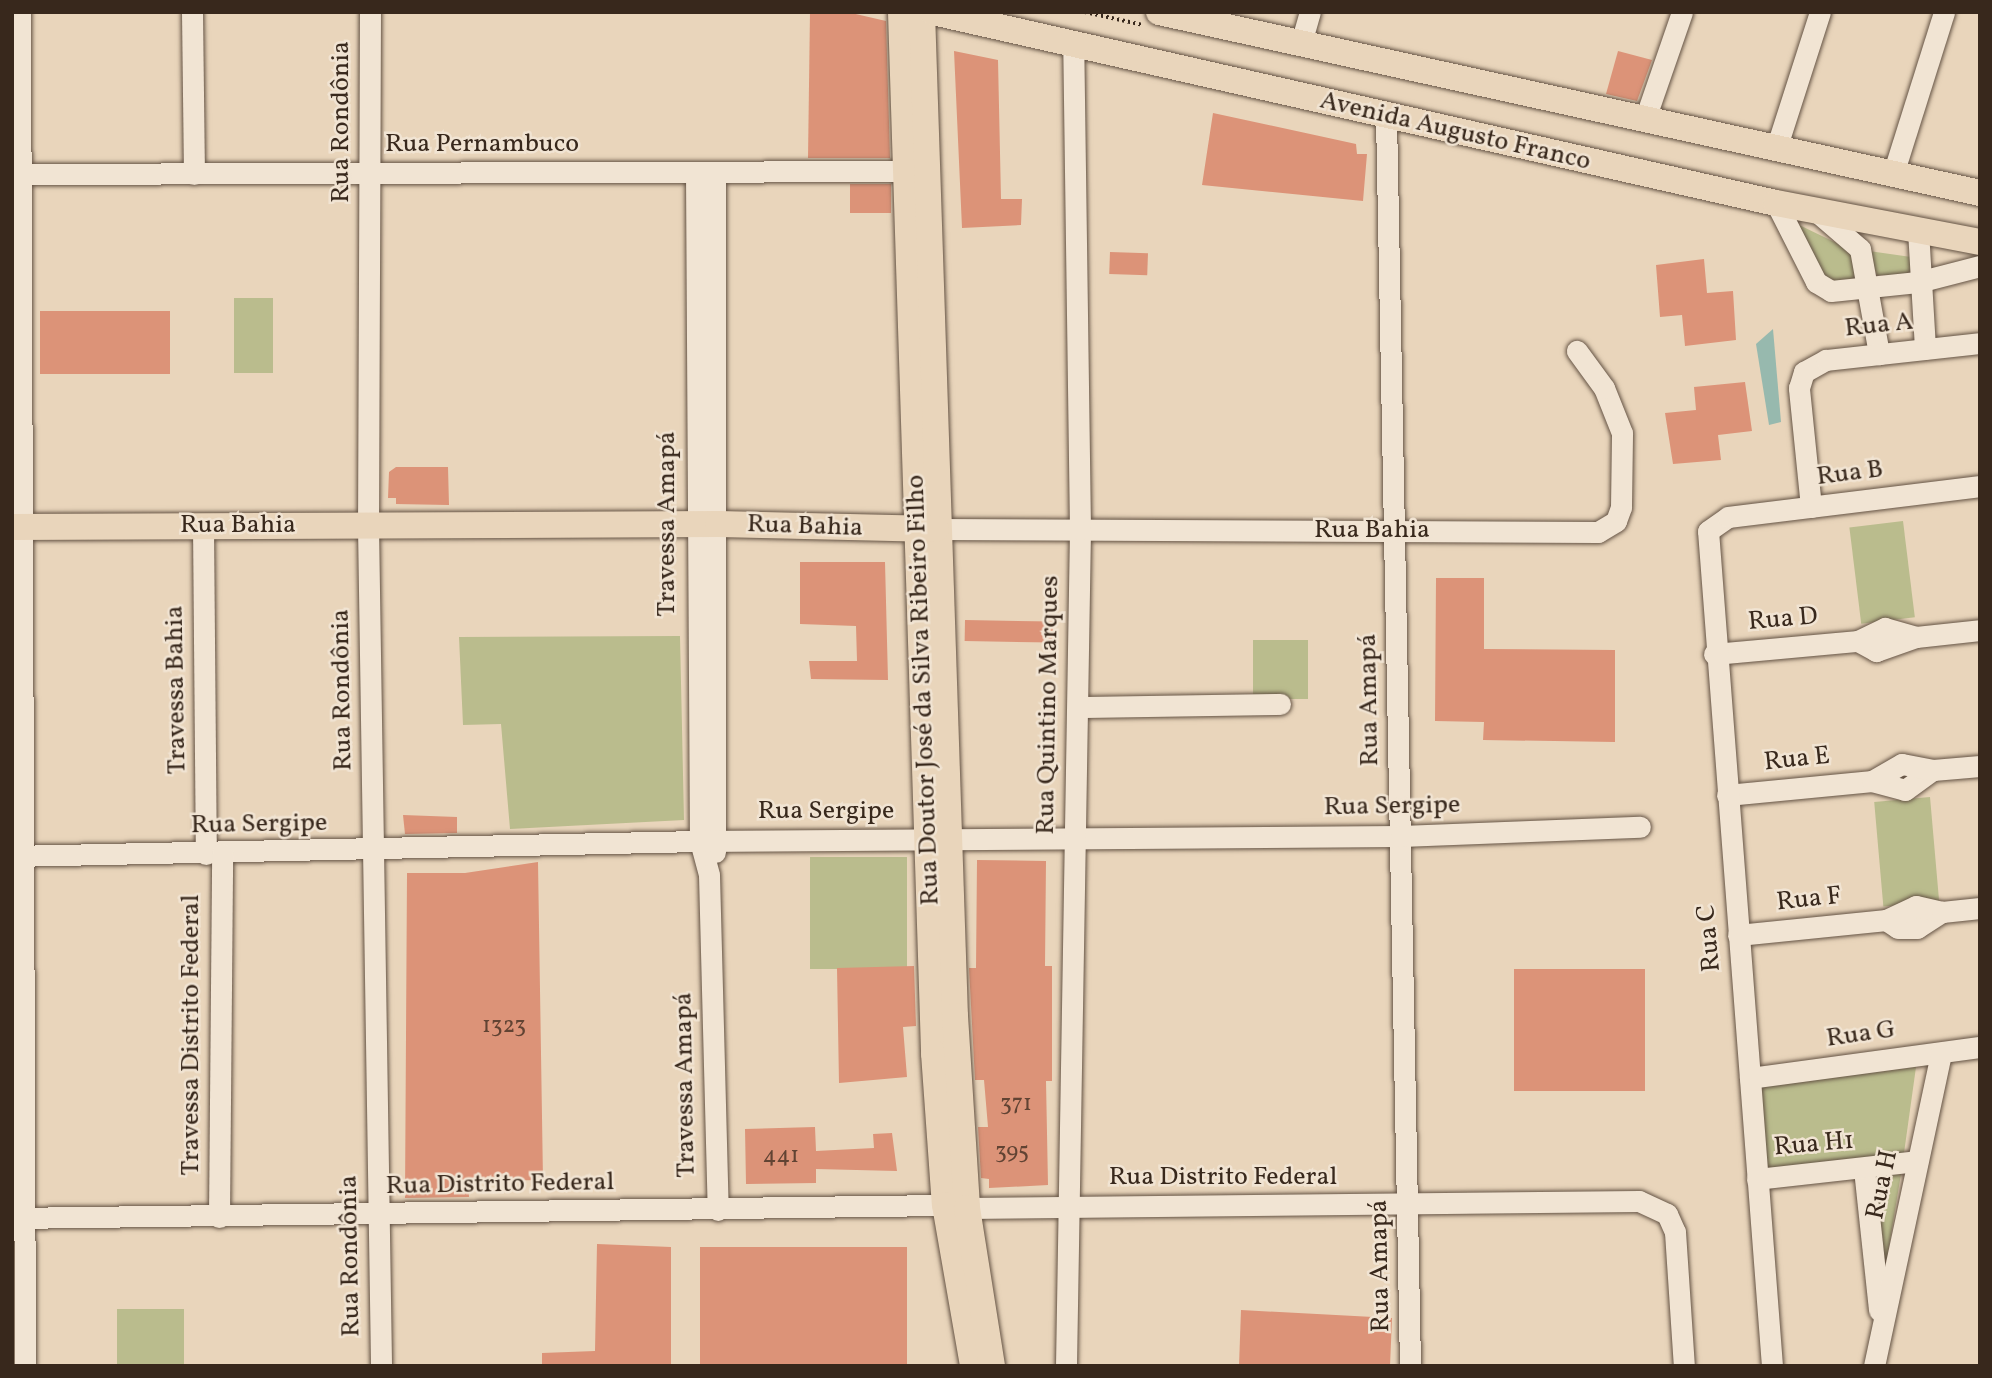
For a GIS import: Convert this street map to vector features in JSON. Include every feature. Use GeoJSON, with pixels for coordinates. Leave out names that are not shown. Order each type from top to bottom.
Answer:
{"type":"FeatureCollection","features":[{"type":"Feature","properties":{"kind":"main road","name":"Rua Doutor José da Silva Ribeiro Filho"},"geometry":{"type":"LineString","coordinates":[[901,12],[929,529]]}},
{"type":"Feature","properties":{"kind":"main road","name":"Rua Doutor José da Silva Ribeiro Filho"},"geometry":{"type":"LineString","coordinates":[[922,12],[929,529],[938,840],[956,1206],[973,1366]]}},
{"type":"Feature","properties":{"kind":"main road","name":"Avenida Augusto Franco"},"geometry":{"type":"LineString","coordinates":[[933,12],[1073,46],[1776,203],[1980,242]]}},
{"type":"Feature","properties":{"kind":"main road","name":"Avenida Augusto Franco"},"geometry":{"type":"LineString","coordinates":[[1160,12],[1245,21],[1301,43],[1980,193]]}},
{"type":"Feature","properties":{"kind":"main road","name":"Rua Bahia"},"geometry":{"type":"LineString","coordinates":[[18,527],[707,525],[929,529]]}},
{"type":"Feature","properties":{"kind":"main road","name":"Rua Doutor José da Silva Ribeiro Filho"},"geometry":{"type":"LineString","coordinates":[[956,1206],[992,1366]]}},
{"type":"Feature","properties":{"kind":"street"},"geometry":{"type":"LineString","coordinates":[[20,12],[16,49],[18,1217],[25,1366]]}},
{"type":"Feature","properties":{"kind":"street"},"geometry":{"type":"LineString","coordinates":[[192,12],[194,174]]}},
{"type":"Feature","properties":{"kind":"street","name":"Rua Rondônia"},"geometry":{"type":"LineString","coordinates":[[370,12],[368,526],[381,1366]]}},
{"type":"Feature","properties":{"kind":"street"},"geometry":{"type":"LineString","coordinates":[[1301,43],[1310,12]]}},
{"type":"Feature","properties":{"kind":"street"},"geometry":{"type":"LineString","coordinates":[[1645,119],[1682,12]]}},
{"type":"Feature","properties":{"kind":"street"},"geometry":{"type":"LineString","coordinates":[[1776,149],[1820,12]]}},
{"type":"Feature","properties":{"kind":"street"},"geometry":{"type":"LineString","coordinates":[[1893,174],[1944,12]]}},
{"type":"Feature","properties":{"kind":"street","name":"Rua Quintino Marques"},"geometry":{"type":"LineString","coordinates":[[1066,1366],[1080,528],[1073,46]]}},
{"type":"Feature","properties":{"kind":"street","name":"Rua Amapá"},"geometry":{"type":"LineString","coordinates":[[1386,116],[1410,1366]]}},
{"type":"Feature","properties":{"kind":"street","name":"Rua Pernambuco"},"geometry":{"type":"LineString","coordinates":[[16,174],[910,171]]}},
{"type":"Feature","properties":{"kind":"street","name":"Travessa Amapá"},"geometry":{"type":"LineString","coordinates":[[706,172],[709,874],[718,1210]]}},
{"type":"Feature","properties":{"kind":"street"},"geometry":{"type":"LineString","coordinates":[[1776,203],[1822,288],[1918,282],[1980,266]]}},
{"type":"Feature","properties":{"kind":"street"},"geometry":{"type":"LineString","coordinates":[[1815,211],[1860,249],[1880,354]]}},
{"type":"Feature","properties":{"kind":"street"},"geometry":{"type":"LineString","coordinates":[[1918,230],[1918,282],[1925,349]]}},
{"type":"Feature","properties":{"kind":"street","name":"Rua A"},"geometry":{"type":"LineString","coordinates":[[1811,507],[1799,388],[1804,372],[1817,362],[1980,343]]}},
{"type":"Feature","properties":{"kind":"street","name":"Rua Bahia"},"geometry":{"type":"LineString","coordinates":[[929,529],[1598,532],[1616,522],[1621,507],[1622,433],[1604,388],[1577,351]]}},
{"type":"Feature","properties":{"kind":"street","name":"Rua B"},"geometry":{"type":"LineString","coordinates":[[1728,517],[1980,485]]}},
{"type":"Feature","properties":{"kind":"street","name":"Rua C"},"geometry":{"type":"LineString","coordinates":[[1728,517],[1714,523],[1705,543],[1772,1366]]}},
{"type":"Feature","properties":{"kind":"street","name":"Travessa Bahia"},"geometry":{"type":"LineString","coordinates":[[203,525],[214,854]]}},
{"type":"Feature","properties":{"kind":"street","name":"Rua D"},"geometry":{"type":"LineString","coordinates":[[1714,654],[1858,641],[1885,628],[1916,637],[1980,630]]}},
{"type":"Feature","properties":{"kind":"street"},"geometry":{"type":"LineString","coordinates":[[1079,707],[1280,704]]}},
{"type":"Feature","properties":{"kind":"street","name":"Rua E"},"geometry":{"type":"LineString","coordinates":[[1727,795],[1872,781],[1902,764],[1933,770],[1980,766]]}},
{"type":"Feature","properties":{"kind":"street","name":"Rua Sergipe"},"geometry":{"type":"LineString","coordinates":[[17,856],[374,852],[709,841],[1401,836],[1640,827]]}},
{"type":"Feature","properties":{"kind":"street","name":"Travessa Distrito Federal"},"geometry":{"type":"LineString","coordinates":[[214,854],[219,1217]]}},
{"type":"Feature","properties":{"kind":"street","name":"Rua F"},"geometry":{"type":"LineString","coordinates":[[1738,935],[1886,920],[1916,906],[1942,912],[1980,908]]}},
{"type":"Feature","properties":{"kind":"street","name":"Rua G"},"geometry":{"type":"LineString","coordinates":[[1750,1078],[1980,1047]]}},
{"type":"Feature","properties":{"kind":"street","name":"Rua H"},"geometry":{"type":"LineString","coordinates":[[1874,1366],[1941,1053]]}},
{"type":"Feature","properties":{"kind":"street","name":"Rua H1"},"geometry":{"type":"LineString","coordinates":[[1757,1179],[1864,1169],[1917,1160]]}},
{"type":"Feature","properties":{"kind":"street","name":"Rua H"},"geometry":{"type":"LineString","coordinates":[[1864,1169],[1881,1330]]}},
{"type":"Feature","properties":{"kind":"street","name":"Rua Distrito Federal"},"geometry":{"type":"LineString","coordinates":[[18,1217],[1639,1201],[1667,1214],[1675,1232],[1684,1366]]}},
{"type":"Feature","properties":{"kind":"green space"},"geometry":{"type":"Polygon","coordinates":[[[1795,223],[1851,250],[1860,277],[1852,284],[1820,279],[1795,223]]]}},
{"type":"Feature","properties":{"kind":"green space"},"geometry":{"type":"Polygon","coordinates":[[[1869,251],[1911,257],[1912,268],[1908,275],[1877,275],[1869,251]]]}},
{"type":"Feature","properties":{"kind":"green space"},"geometry":{"type":"Polygon","coordinates":[[[234,298],[273,298],[273,373],[234,373],[234,298]]]}},
{"type":"Feature","properties":{"kind":"green space"},"geometry":{"type":"Polygon","coordinates":[[[1903,521],[1915,617],[1861,624],[1849,528],[1903,521]]]}},
{"type":"Feature","properties":{"kind":"green space"},"geometry":{"type":"Polygon","coordinates":[[[680,636],[684,820],[510,829],[501,724],[463,725],[459,637],[680,636]]]}},
{"type":"Feature","properties":{"kind":"green space"},"geometry":{"type":"Polygon","coordinates":[[[1253,640],[1308,640],[1308,699],[1253,699],[1253,640]]]}},
{"type":"Feature","properties":{"kind":"green space"},"geometry":{"type":"Polygon","coordinates":[[[1930,797],[1939,902],[1883,906],[1874,802],[1930,797]]]}},
{"type":"Feature","properties":{"kind":"green space"},"geometry":{"type":"Polygon","coordinates":[[[810,857],[907,857],[907,969],[810,969],[810,857]]]}},
{"type":"Feature","properties":{"kind":"green space"},"geometry":{"type":"Polygon","coordinates":[[[1916,1067],[1904,1153],[1764,1171],[1759,1087],[1916,1067]]]}},
{"type":"Feature","properties":{"kind":"green space"},"geometry":{"type":"Polygon","coordinates":[[[1901,1174],[1882,1289],[1868,1177],[1901,1174]]]}},
{"type":"Feature","properties":{"kind":"green space"},"geometry":{"type":"Polygon","coordinates":[[[117,1309],[184,1309],[184,1366],[117,1366],[117,1309]]]}},
{"type":"Feature","properties":{"kind":"water"},"geometry":{"type":"Polygon","coordinates":[[[1773,329],[1781,422],[1769,425],[1756,344],[1773,329]]]}},
{"type":"Feature","properties":{"kind":"building"},"geometry":{"type":"Polygon","coordinates":[[[810,12],[847,12],[886,21],[890,158],[808,158],[810,12]]]}},
{"type":"Feature","properties":{"kind":"building"},"geometry":{"type":"Polygon","coordinates":[[[954,51],[998,60],[1001,199],[1022,199],[1021,225],[962,228],[954,51]]]}},
{"type":"Feature","properties":{"kind":"building"},"geometry":{"type":"Polygon","coordinates":[[[1618,51],[1652,60],[1637,101],[1606,94],[1618,51]]]}},
{"type":"Feature","properties":{"kind":"building"},"geometry":{"type":"Polygon","coordinates":[[[1213,113],[1356,144],[1357,154],[1367,154],[1363,201],[1202,185],[1213,113]]]}},
{"type":"Feature","properties":{"kind":"building"},"geometry":{"type":"Polygon","coordinates":[[[850,184],[891,184],[891,213],[850,213],[850,184]]]}},
{"type":"Feature","properties":{"kind":"building"},"geometry":{"type":"Polygon","coordinates":[[[1110,252],[1148,253],[1147,275],[1109,274],[1110,252]]]}},
{"type":"Feature","properties":{"kind":"building"},"geometry":{"type":"Polygon","coordinates":[[[1704,259],[1707,293],[1733,291],[1736,340],[1685,346],[1682,315],[1660,317],[1656,265],[1704,259]]]}},
{"type":"Feature","properties":{"kind":"building"},"geometry":{"type":"Polygon","coordinates":[[[40,311],[170,311],[170,374],[40,374],[40,311]]]}},
{"type":"Feature","properties":{"kind":"building"},"geometry":{"type":"Polygon","coordinates":[[[1745,382],[1752,431],[1718,435],[1721,460],[1673,464],[1665,413],[1696,410],[1694,387],[1745,382]]]}},
{"type":"Feature","properties":{"kind":"building"},"geometry":{"type":"Polygon","coordinates":[[[396,467],[448,467],[449,505],[396,504],[396,498],[388,498],[389,472],[396,467]]]}},
{"type":"Feature","properties":{"kind":"building"},"geometry":{"type":"Polygon","coordinates":[[[800,562],[885,562],[888,680],[811,679],[809,661],[857,661],[856,626],[800,624],[800,562]]]}},
{"type":"Feature","properties":{"kind":"building"},"geometry":{"type":"Polygon","coordinates":[[[1436,578],[1484,578],[1484,649],[1615,650],[1615,742],[1483,740],[1484,722],[1435,721],[1436,578]]]}},
{"type":"Feature","properties":{"kind":"building"},"geometry":{"type":"Polygon","coordinates":[[[965,620],[1053,622],[1053,643],[965,641],[965,620]]]}},
{"type":"Feature","properties":{"kind":"building"},"geometry":{"type":"Polygon","coordinates":[[[403,815],[457,817],[457,833],[405,834],[403,815]]]}},
{"type":"Feature","properties":{"kind":"building"},"geometry":{"type":"Polygon","coordinates":[[[977,860],[1046,861],[1045,966],[1052,966],[1052,1081],[1046,1081],[1048,1185],[989,1188],[989,1179],[981,1178],[978,1127],[988,1127],[984,1080],[975,1080],[969,968],[976,968],[977,860]]]}},
{"type":"Feature","properties":{"kind":"building"},"geometry":{"type":"Polygon","coordinates":[[[538,862],[543,1180],[468,1181],[469,1197],[405,1198],[407,873],[465,873],[538,862]]]}},
{"type":"Feature","properties":{"kind":"building"},"geometry":{"type":"Polygon","coordinates":[[[914,966],[916,1026],[903,1027],[907,1077],[839,1083],[837,968],[914,966]]]}},
{"type":"Feature","properties":{"kind":"building"},"geometry":{"type":"Polygon","coordinates":[[[1514,969],[1645,969],[1645,1091],[1514,1091],[1514,969]]]}},
{"type":"Feature","properties":{"kind":"building"},"geometry":{"type":"Polygon","coordinates":[[[815,1127],[816,1151],[874,1148],[873,1134],[892,1133],[897,1171],[816,1169],[816,1183],[746,1184],[745,1129],[815,1127]]]}},
{"type":"Feature","properties":{"kind":"building"},"geometry":{"type":"Polygon","coordinates":[[[597,1244],[671,1247],[671,1366],[542,1366],[542,1353],[595,1351],[597,1244]]]}},
{"type":"Feature","properties":{"kind":"building"},"geometry":{"type":"Polygon","coordinates":[[[700,1247],[907,1247],[907,1366],[700,1366],[700,1247]]]}},
{"type":"Feature","properties":{"kind":"building"},"geometry":{"type":"Polygon","coordinates":[[[1241,1310],[1392,1318],[1390,1366],[1239,1366],[1241,1310]]]}}]}
